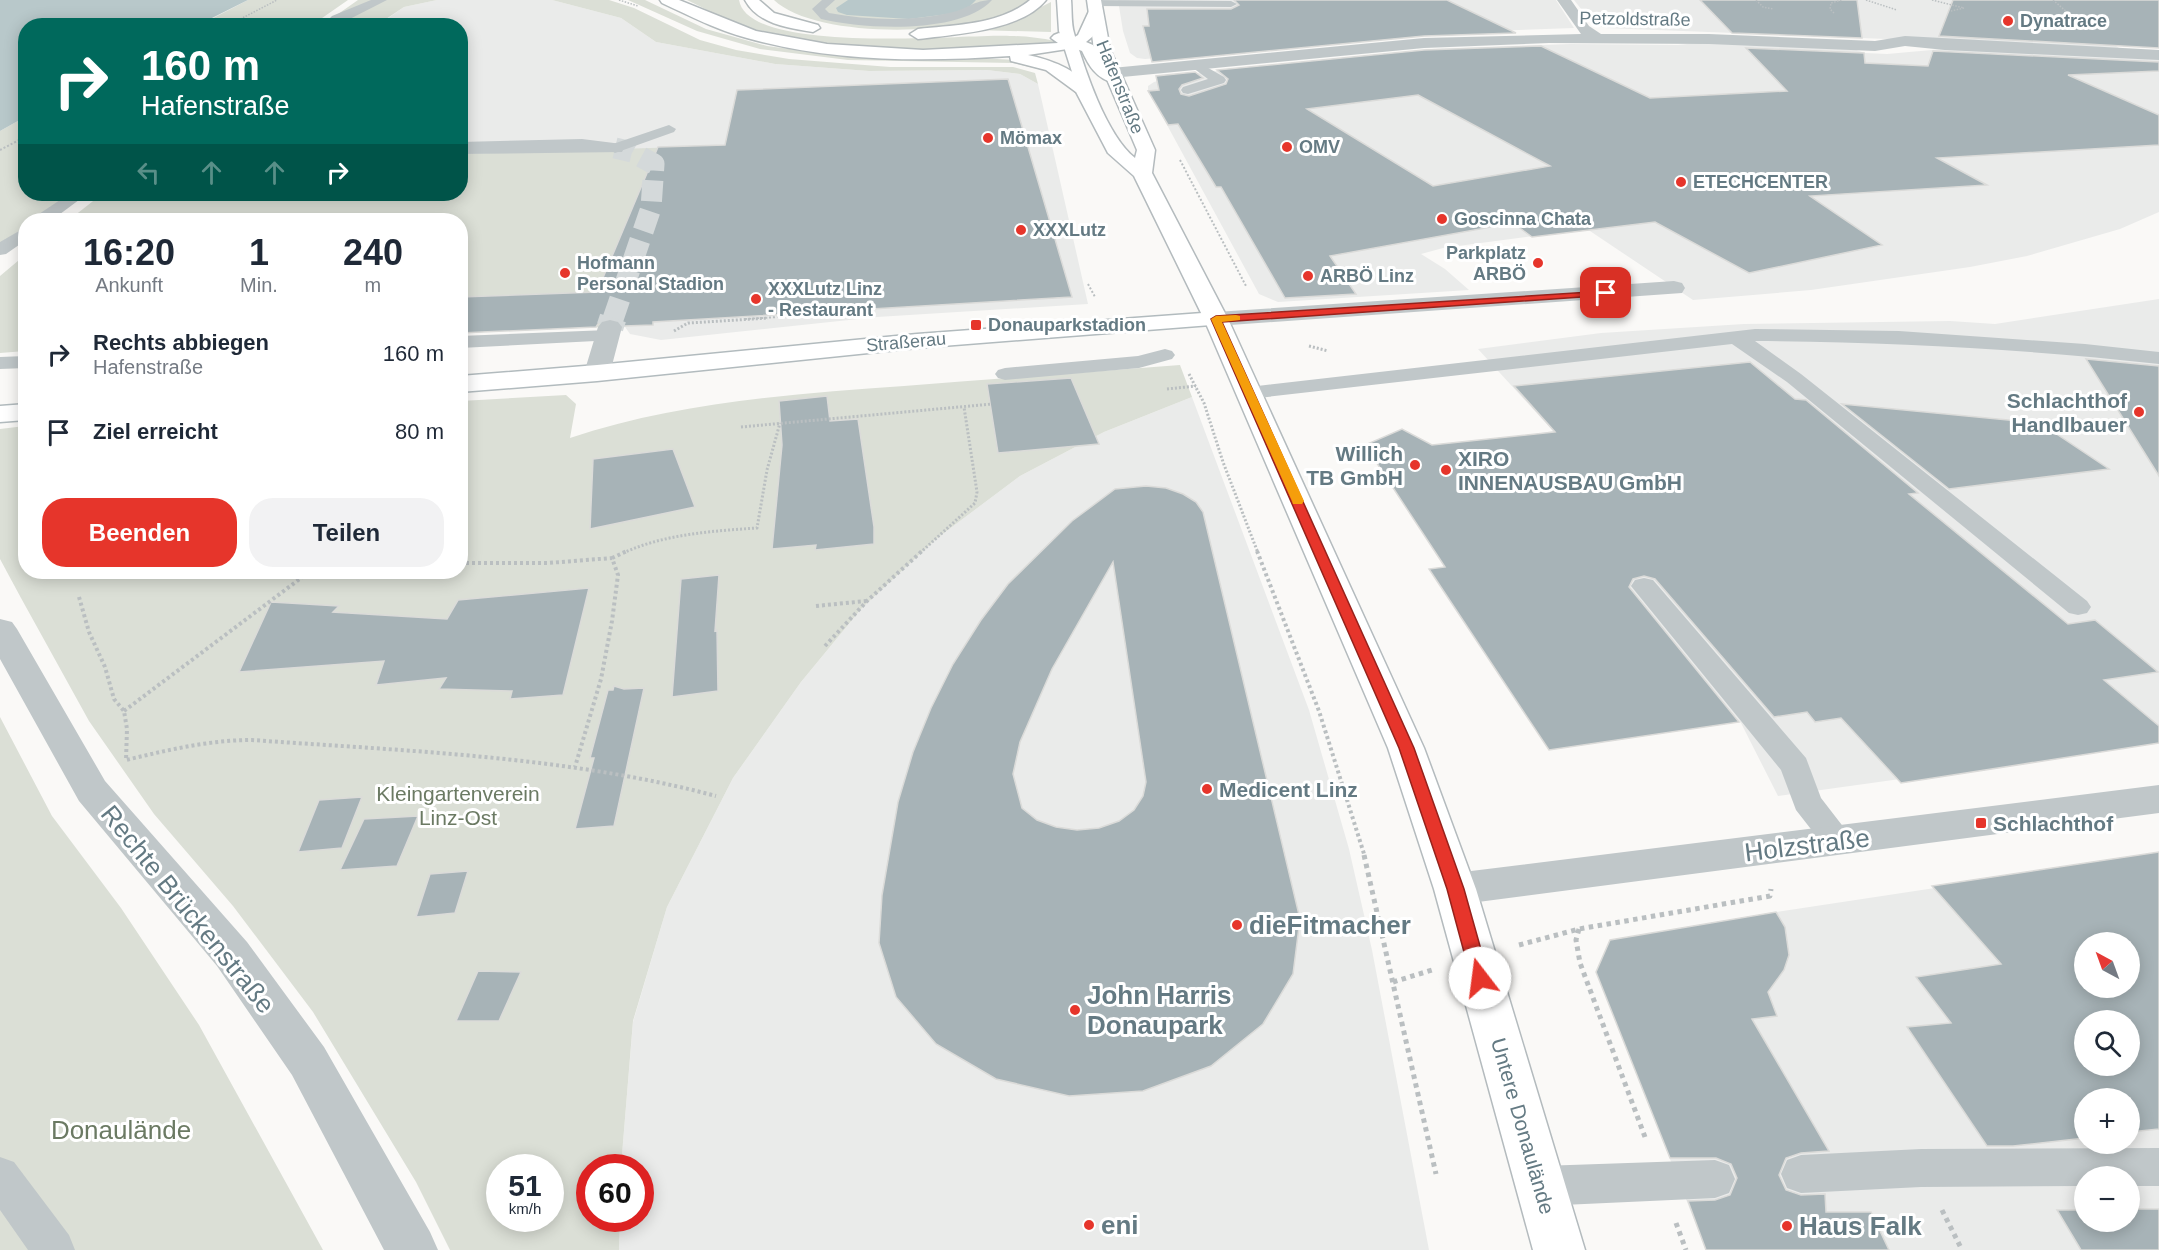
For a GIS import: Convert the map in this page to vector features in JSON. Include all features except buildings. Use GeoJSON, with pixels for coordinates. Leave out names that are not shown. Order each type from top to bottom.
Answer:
{"type":"FeatureCollection","features":[{"type":"Feature","properties":{"kind":"main road"},"geometry":{"type":"LineString","coordinates":[[667,0],[736,31],[790,44],[869,53],[976,54],[1019,58],[1048,64],[1063,71],[1082,88]]}},
{"type":"Feature","properties":{"kind":"main road"},"geometry":{"type":"LineString","coordinates":[[752,0],[753,5],[767,15],[796,25],[858,33],[1008,33]]}},
{"type":"Feature","properties":{"kind":"main road"},"geometry":{"type":"LineString","coordinates":[[918,34],[999,20],[1027,9],[1039,0]]}},
{"type":"Feature","properties":{"kind":"main road","name":"Hafenstraße"},"geometry":{"type":"LineString","coordinates":[[1064,0],[1082,88],[1117,153],[1142,173],[1219,327]]}},
{"type":"Feature","properties":{"kind":"main road"},"geometry":{"type":"LineString","coordinates":[[976,54],[1072,43],[1087,33],[1094,5]]}},
{"type":"Feature","properties":{"kind":"main road","name":"Hafenstraße"},"geometry":{"type":"LineString","coordinates":[[1094,5],[1102,49],[1146,150],[1142,173]]}},
{"type":"Feature","properties":{"kind":"main road"},"geometry":{"type":"LineString","coordinates":[[1037,35],[1088,48],[1098,68],[1113,76]]}},
{"type":"Feature","properties":{"kind":"main road","name":"Straßerau"},"geometry":{"type":"LineString","coordinates":[[468,383],[597,373],[917,341],[1219,327]]}},
{"type":"Feature","properties":{"kind":"main road","name":"Untere Donaulände"},"geometry":{"type":"LineString","coordinates":[[1219,327],[1406,748],[1455,889],[1559,1250]]}},
{"type":"Feature","properties":{"kind":"main road"},"geometry":{"type":"LineString","coordinates":[[0,414],[18,413]]}},
{"type":"Feature","properties":{"kind":"street"},"geometry":{"type":"LineString","coordinates":[[1564,0],[1584,29],[1596,37]]}},
{"type":"Feature","properties":{"kind":"street","name":"Petzoldstraße"},"geometry":{"type":"LineString","coordinates":[[1113,76],[1196,65],[1424,43],[1596,37],[1875,46],[1905,41],[2159,55]]}},
{"type":"Feature","properties":{"kind":"street"},"geometry":{"type":"LineString","coordinates":[[468,148],[582,146],[615,148]]}},
{"type":"Feature","properties":{"kind":"street"},"geometry":{"type":"LineString","coordinates":[[1219,327],[1674,288]]}},
{"type":"Feature","properties":{"kind":"street"},"geometry":{"type":"LineString","coordinates":[[597,373],[609,331]]}},
{"type":"Feature","properties":{"kind":"street","name":"Rechte Brückenstraße"},"geometry":{"type":"LineString","coordinates":[[0,629],[92,791],[232,954],[308,1061],[412,1250]]}},
{"type":"Feature","properties":{"kind":"street","name":"Holzstraße"},"geometry":{"type":"LineString","coordinates":[[1455,889],[1839,842],[2159,799]]}},
{"type":"Feature","properties":{"kind":"lane"},"geometry":{"type":"LineString","coordinates":[[340,18],[381,0]]}},
{"type":"Feature","properties":{"kind":"lane"},"geometry":{"type":"LineString","coordinates":[[829,0],[818,9],[825,16],[892,21],[931,21],[951,17],[969,12],[986,0]]}},
{"type":"Feature","properties":{"kind":"lane"},"geometry":{"type":"LineString","coordinates":[[1094,5],[1138,2],[1231,4]]}},
{"type":"Feature","properties":{"kind":"lane"},"geometry":{"type":"LineString","coordinates":[[1188,90],[1219,80],[1196,65]]}},
{"type":"Feature","properties":{"kind":"lane"},"geometry":{"type":"LineString","coordinates":[[615,148],[671,124],[661,147]]}},
{"type":"Feature","properties":{"kind":"lane"},"geometry":{"type":"LineString","coordinates":[[52,213],[69,201]]}},
{"type":"Feature","properties":{"kind":"lane"},"geometry":{"type":"LineString","coordinates":[[0,250],[18,238]]}},
{"type":"Feature","properties":{"kind":"lane"},"geometry":{"type":"LineString","coordinates":[[468,341],[609,331]]}},
{"type":"Feature","properties":{"kind":"lane"},"geometry":{"type":"LineString","coordinates":[[1249,393],[1755,334],[1899,337],[2085,350],[2159,358]]}},
{"type":"Feature","properties":{"kind":"lane"},"geometry":{"type":"LineString","coordinates":[[1736,337],[1794,378],[2078,608]]}},
{"type":"Feature","properties":{"kind":"lane"},"geometry":{"type":"LineString","coordinates":[[1005,374],[1139,362],[1165,355]]}},
{"type":"Feature","properties":{"kind":"lane"},"geometry":{"type":"LineString","coordinates":[[0,363],[18,362]]}},
{"type":"Feature","properties":{"kind":"lane"},"geometry":{"type":"LineString","coordinates":[[1644,586],[1795,766],[1807,802],[1839,842]]}},
{"type":"Feature","properties":{"kind":"lane"},"geometry":{"type":"LineString","coordinates":[[1808,1174],[1921,1168],[2159,1167]]}},
{"type":"Feature","properties":{"kind":"lane"},"geometry":{"type":"LineString","coordinates":[[0,1176],[54,1250]]}},
{"type":"Feature","properties":{"kind":"lane"},"geometry":{"type":"LineString","coordinates":[[1541,1186],[1715,1179]]}},
{"type":"Feature","properties":{"kind":"path"},"geometry":{"type":"LineString","coordinates":[[242,18],[277,0]]}},
{"type":"Feature","properties":{"kind":"path"},"geometry":{"type":"LineString","coordinates":[[1834,13],[1830,9],[1831,3],[1842,0]]}},
{"type":"Feature","properties":{"kind":"path"},"geometry":{"type":"LineString","coordinates":[[1866,0],[1897,10]]}},
{"type":"Feature","properties":{"kind":"path"},"geometry":{"type":"LineString","coordinates":[[1932,0],[1964,8],[1948,12]]}},
{"type":"Feature","properties":{"kind":"path"},"geometry":{"type":"LineString","coordinates":[[0,150],[18,140]]}},
{"type":"Feature","properties":{"kind":"path"},"geometry":{"type":"LineString","coordinates":[[1177,154],[1248,291]]}},
{"type":"Feature","properties":{"kind":"path"},"geometry":{"type":"LineString","coordinates":[[1165,355],[1184,366],[1196,386],[1319,711],[1363,849],[1436,1174]]}},
{"type":"Feature","properties":{"kind":"path"},"geometry":{"type":"LineString","coordinates":[[1160,389],[1196,386]]}},
{"type":"Feature","properties":{"kind":"path"},"geometry":{"type":"LineString","coordinates":[[741,427],[999,404]]}},
{"type":"Feature","properties":{"kind":"path"},"geometry":{"type":"LineString","coordinates":[[825,646],[867,601],[975,503],[977,492],[964,407]]}},
{"type":"Feature","properties":{"kind":"path"},"geometry":{"type":"LineString","coordinates":[[468,564],[548,563],[612,558],[654,541],[693,532],[757,528],[767,470],[780,423]]}},
{"type":"Feature","properties":{"kind":"path"},"geometry":{"type":"LineString","coordinates":[[575,767],[601,679],[612,621],[618,575],[612,558]]}},
{"type":"Feature","properties":{"kind":"path"},"geometry":{"type":"LineString","coordinates":[[124,711],[300,579]]}},
{"type":"Feature","properties":{"kind":"path"},"geometry":{"type":"LineString","coordinates":[[79,597],[89,632],[105,667],[114,699],[124,711],[127,729],[126,760],[191,745],[225,740],[252,740],[575,767],[656,780],[716,796]]}},
{"type":"Feature","properties":{"kind":"path"},"geometry":{"type":"LineString","coordinates":[[816,606],[867,601]]}},
{"type":"Feature","properties":{"kind":"path"},"geometry":{"type":"LineString","coordinates":[[1686,1250],[1580,963],[1576,940],[1579,929],[1770,896],[1776,850]]}},
{"type":"Feature","properties":{"kind":"shaded area"},"geometry":{"type":"Polygon","coordinates":[[[0,0],[248,0],[212,18],[18,18],[18,121],[0,131],[0,0]]]}},
{"type":"Feature","properties":{"kind":"shaded area"},"geometry":{"type":"Polygon","coordinates":[[[437,0],[552,0],[621,18],[656,42],[775,64],[869,71],[987,70],[1020,74],[1038,84],[1088,304],[877,317],[661,340],[630,334],[614,311],[468,152],[468,18],[388,18],[404,7],[437,0]]]}},
{"type":"Feature","properties":{"kind":"shaded area"},"geometry":{"type":"Polygon","coordinates":[[[848,0],[976,0],[964,12],[909,19],[847,15],[838,12],[836,8],[848,0]]]}},
{"type":"Feature","properties":{"kind":"shaded area"},"geometry":{"type":"Polygon","coordinates":[[[1118,0],[1556,0],[1574,28],[1461,32],[1145,59],[1137,58],[1130,53],[1123,31],[1118,0]]]}},
{"type":"Feature","properties":{"kind":"shaded area"},"geometry":{"type":"Polygon","coordinates":[[[1574,0],[2048,0],[2119,48],[1605,28],[1593,24],[1574,0]]]}},
{"type":"Feature","properties":{"kind":"shaded area"},"geometry":{"type":"Polygon","coordinates":[[[1706,42],[1853,49],[1865,53],[1887,54],[1943,49],[2159,58],[2159,212],[2120,229],[2027,256],[1970,267],[1811,290],[1693,300],[1587,229],[1443,248],[1421,254],[1445,269],[1469,290],[1278,302],[1259,294],[1148,90],[1148,86],[1154,82],[1178,75],[1431,49],[1570,44],[1678,45],[1706,42]]]}},
{"type":"Feature","properties":{"kind":"shaded area"},"geometry":{"type":"Polygon","coordinates":[[[2159,299],[2159,743],[1778,796],[1741,723],[1621,578],[1655,573],[1535,434],[1553,431],[1478,349],[1601,333],[1744,324],[1950,321],[1995,324],[2159,299]]]}},
{"type":"Feature","properties":{"kind":"shaded area"},"geometry":{"type":"Polygon","coordinates":[[[1192,397],[1309,710],[1349,849],[1372,950],[1429,1250],[619,1250],[620,1232],[654,1232],[654,1154],[622,1154],[633,1022],[667,907],[733,778],[801,682],[862,608],[936,539],[1020,476],[1104,432],[1192,397]]]}},
{"type":"Feature","properties":{"kind":"shaded area"},"geometry":{"type":"Polygon","coordinates":[[[2159,854],[2159,1250],[1706,1250],[1596,972],[1610,940],[1776,912],[2159,854]]]}},
{"type":"Feature","properties":{"kind":"green space"},"geometry":{"type":"Polygon","coordinates":[[[248,0],[348,0],[322,18],[213,18],[248,0]]]}},
{"type":"Feature","properties":{"kind":"green space"},"geometry":{"type":"Polygon","coordinates":[[[358,0],[437,0],[404,7],[388,18],[332,18],[358,0]]]}},
{"type":"Feature","properties":{"kind":"green space"},"geometry":{"type":"Polygon","coordinates":[[[552,0],[609,0],[634,8],[700,40],[736,50],[789,59],[890,67],[1013,67],[1035,73],[1038,84],[1020,74],[987,70],[869,71],[775,64],[656,42],[621,18],[552,0]]]}},
{"type":"Feature","properties":{"kind":"green space"},"geometry":{"type":"Polygon","coordinates":[[[628,0],[645,0],[706,29],[767,46],[850,57],[1016,60],[1042,67],[1047,71],[1013,63],[848,60],[760,49],[697,31],[628,0]]]}},
{"type":"Feature","properties":{"kind":"green space"},"geometry":{"type":"Polygon","coordinates":[[[687,0],[739,0],[751,18],[779,29],[817,35],[861,38],[1016,36],[1055,41],[1054,45],[938,50],[898,50],[821,44],[746,27],[687,0]]]}},
{"type":"Feature","properties":{"kind":"green space"},"geometry":{"type":"Polygon","coordinates":[[[774,0],[1032,0],[1009,12],[978,22],[902,30],[826,23],[796,14],[774,0]]]}},
{"type":"Feature","properties":{"kind":"green space"},"geometry":{"type":"Polygon","coordinates":[[[1051,2],[1051,32],[975,30],[1019,18],[1051,2]]]}},
{"type":"Feature","properties":{"kind":"green space"},"geometry":{"type":"Polygon","coordinates":[[[18,121],[18,201],[63,201],[45,213],[18,213],[18,232],[0,245],[0,131],[18,121]]]}},
{"type":"Feature","properties":{"kind":"green space","name":"Hofmann Personal Stadion"},"geometry":{"type":"Polygon","coordinates":[[[713,146],[653,325],[468,333],[468,213],[78,213],[93,201],[468,201],[468,154],[713,146]]]}},
{"type":"Feature","properties":{"kind":"green space"},"geometry":{"type":"Polygon","coordinates":[[[18,261],[18,352],[0,353],[0,276],[18,261]]]}},
{"type":"Feature","properties":{"kind":"green space","name":"Kleingartenverein Linz-Ost"},"geometry":{"type":"Polygon","coordinates":[[[1180,365],[1192,397],[1104,432],[1020,476],[936,539],[862,608],[801,682],[733,778],[667,907],[633,1021],[622,1154],[576,1154],[576,1232],[620,1232],[619,1250],[450,1250],[416,1182],[313,1012],[233,906],[154,814],[89,721],[0,559],[0,429],[18,427],[18,579],[468,579],[468,401],[566,395],[576,404],[570,438],[652,416],[777,396],[1180,365]]]}},
{"type":"Feature","properties":{"kind":"green space","name":"Donaulände"},"geometry":{"type":"Polygon","coordinates":[[[0,717],[52,816],[121,908],[199,1025],[323,1250],[0,1250],[0,717]]]}},
{"type":"Feature","properties":{"kind":"tunnel"},"geometry":{"type":"LineString","coordinates":[[613,319],[651,208],[654,164],[632,152],[615,148]]}},
{"type":"Feature","properties":{"kind":"tunnel"},"geometry":{"type":"LineString","coordinates":[[610,327],[613,318]]}},
{"type":"Feature","properties":{"kind":"slow traffic"},"geometry":{"type":"LineString","coordinates":[[1236,318],[1216,319],[1298,501]]}},
{"type":"Feature","properties":{"kind":"place","name":"Dynatrace"},"geometry":{"type":"Point","coordinates":[2008,21]}},
{"type":"Feature","properties":{"kind":"place","name":"Mömax"},"geometry":{"type":"Point","coordinates":[988,138]}},
{"type":"Feature","properties":{"kind":"place","name":"OMV"},"geometry":{"type":"Point","coordinates":[1287,147]}},
{"type":"Feature","properties":{"kind":"place","name":"ETECHCENTER"},"geometry":{"type":"Point","coordinates":[1681,182]}},
{"type":"Feature","properties":{"kind":"place","name":"Goscinna Chata"},"geometry":{"type":"Point","coordinates":[1442,219]}},
{"type":"Feature","properties":{"kind":"place","name":"XXXLutz"},"geometry":{"type":"Point","coordinates":[1021,230]}},
{"type":"Feature","properties":{"kind":"place","name":"Parkplatz ARBÖ"},"geometry":{"type":"Point","coordinates":[1538,263]}},
{"type":"Feature","properties":{"kind":"place","name":"Hofmann Personal Stadion"},"geometry":{"type":"Point","coordinates":[565,273]}},
{"type":"Feature","properties":{"kind":"place","name":"ARBÖ Linz"},"geometry":{"type":"Point","coordinates":[1308,276]}},
{"type":"Feature","properties":{"kind":"place","name":"XXXLutz Linz - Restaurant"},"geometry":{"type":"Point","coordinates":[756,299]}},
{"type":"Feature","properties":{"kind":"place","name":"Donauparkstadion"},"geometry":{"type":"Point","coordinates":[976,325]}},
{"type":"Feature","properties":{"kind":"place","name":"Schlachthof Handlbauer"},"geometry":{"type":"Point","coordinates":[2139,412]}},
{"type":"Feature","properties":{"kind":"place","name":"Willich TB GmbH"},"geometry":{"type":"Point","coordinates":[1415,465]}},
{"type":"Feature","properties":{"kind":"place","name":"XIRO INNENAUSBAU GmbH"},"geometry":{"type":"Point","coordinates":[1446,470]}},
{"type":"Feature","properties":{"kind":"place","name":"Medicent Linz"},"geometry":{"type":"Point","coordinates":[1207,789]}},
{"type":"Feature","properties":{"kind":"place","name":"Schlachthof"},"geometry":{"type":"Point","coordinates":[1981,823]}},
{"type":"Feature","properties":{"kind":"place","name":"dieFitmacher"},"geometry":{"type":"Point","coordinates":[1237,925]}},
{"type":"Feature","properties":{"kind":"place","name":"John Harris Donaupark"},"geometry":{"type":"Point","coordinates":[1075,1010]}},
{"type":"Feature","properties":{"kind":"place","name":"eni"},"geometry":{"type":"Point","coordinates":[1089,1225]}},
{"type":"Feature","properties":{"kind":"place","name":"Haus Falk"},"geometry":{"type":"Point","coordinates":[1787,1226]}},
{"type":"Feature","properties":{"kind":"route"},"geometry":{"type":"LineString","coordinates":[[1480,978],[1455,889],[1406,748],[1216,319],[1606,293]]}}]}
